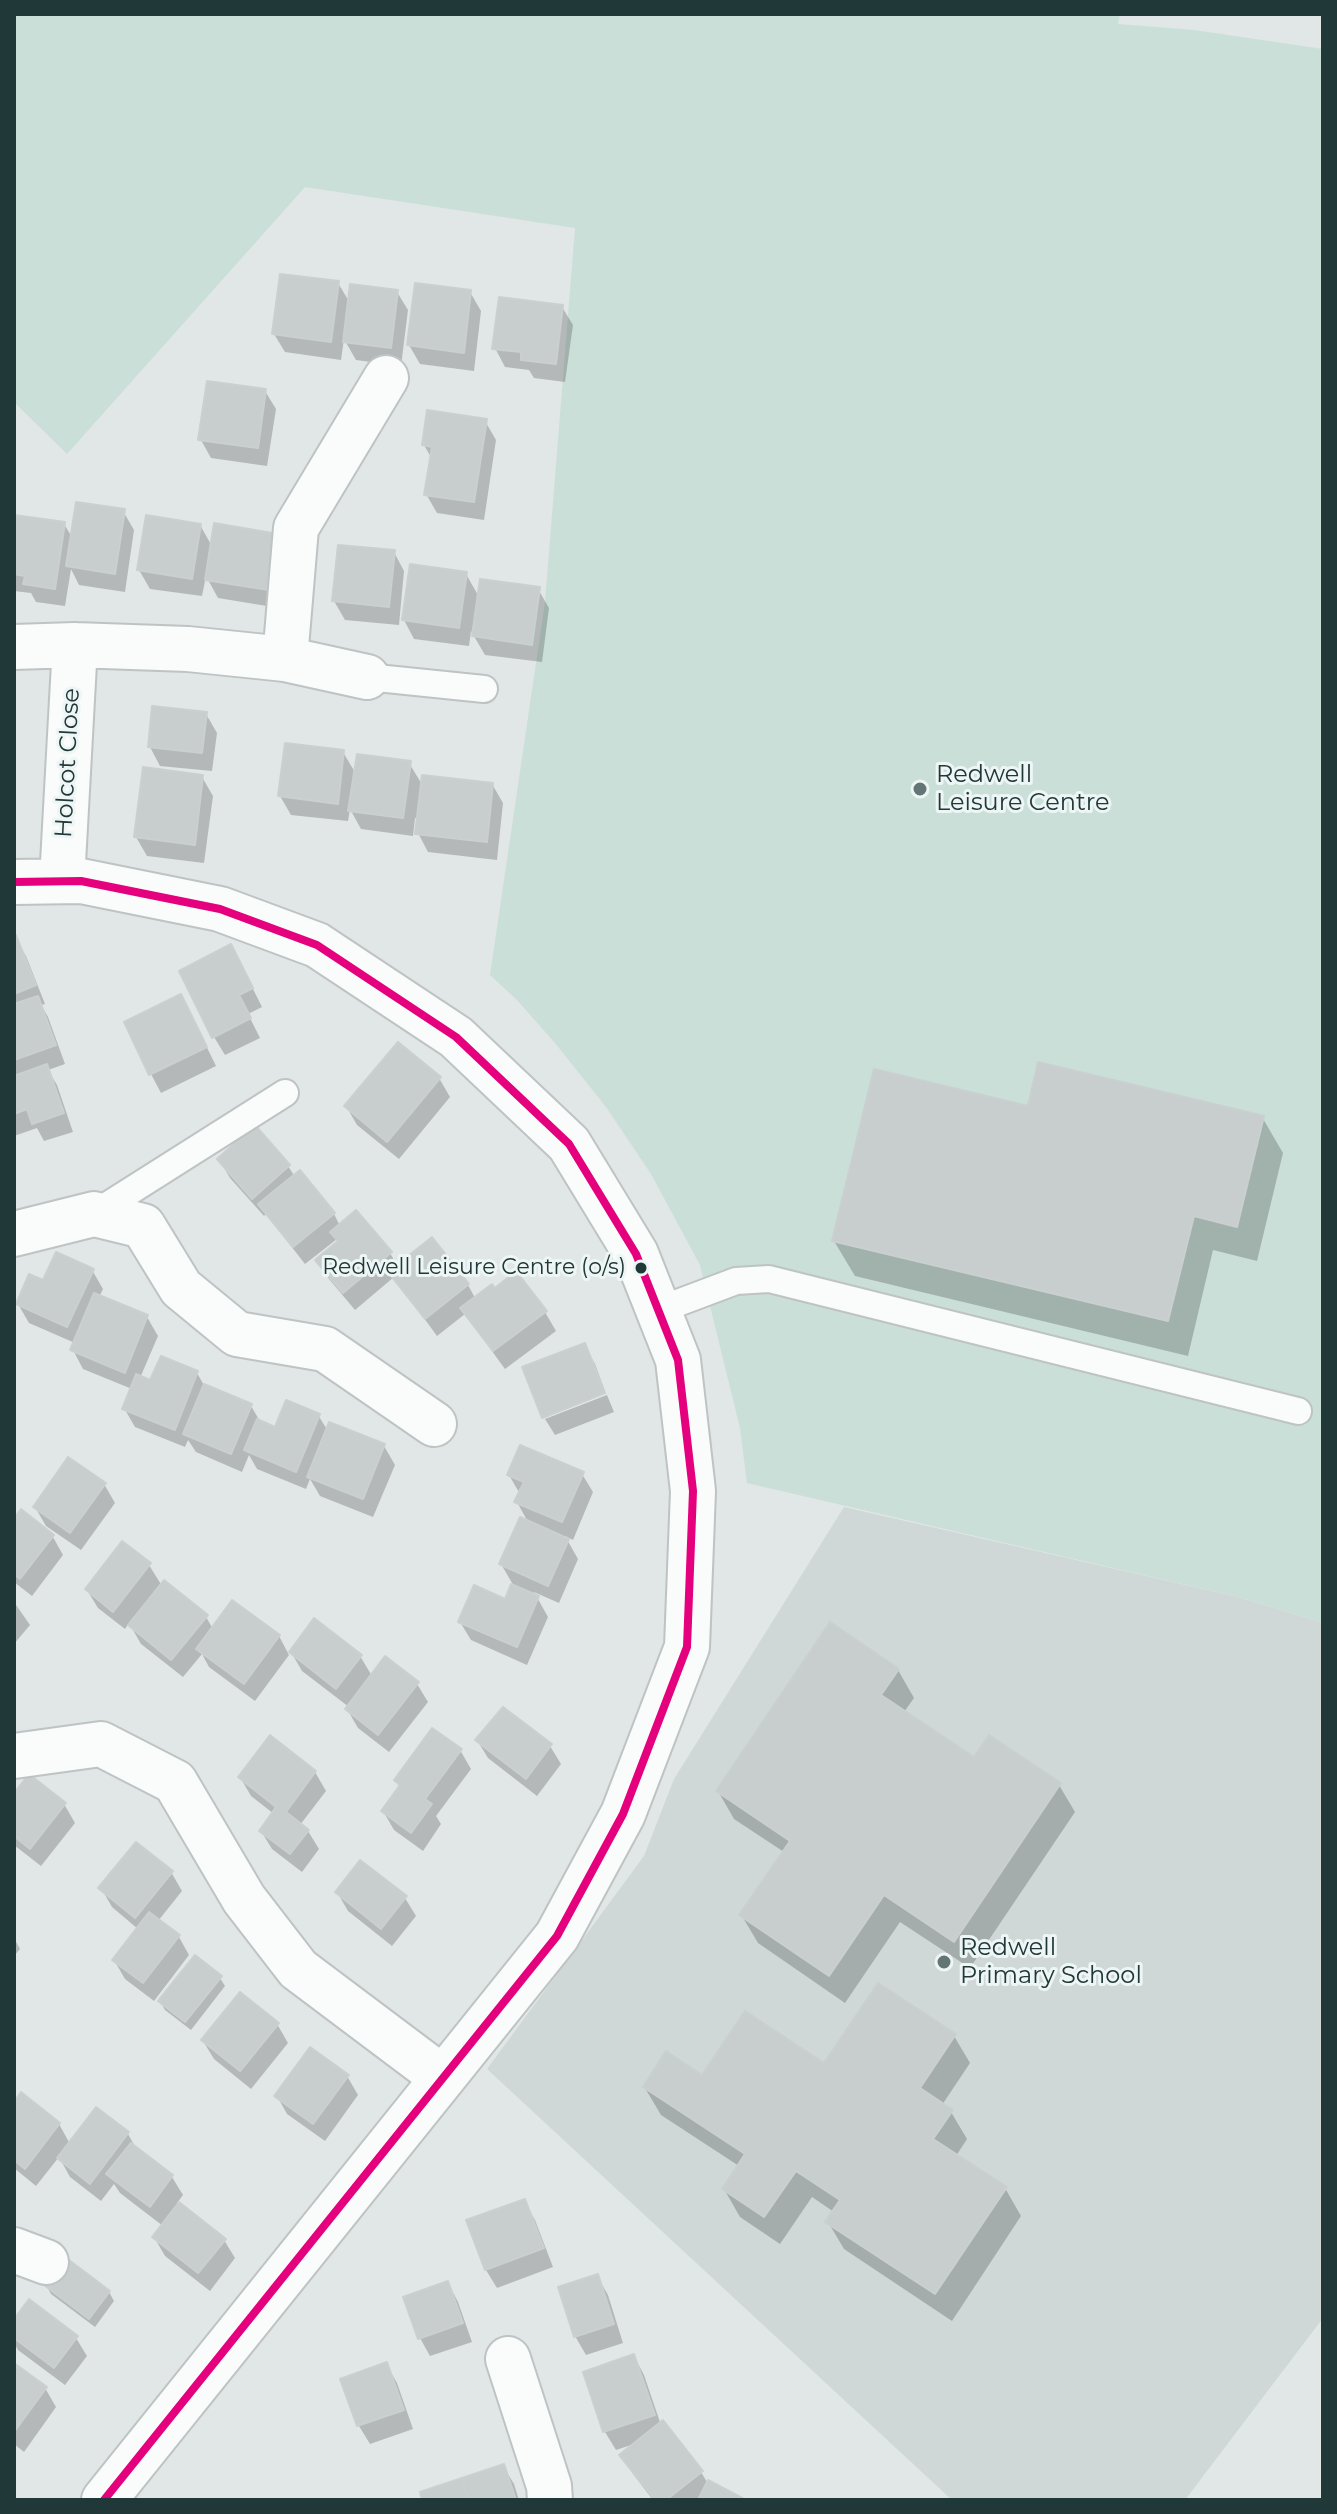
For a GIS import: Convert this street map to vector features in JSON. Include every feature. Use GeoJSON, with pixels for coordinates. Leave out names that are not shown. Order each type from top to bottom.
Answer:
{"type":"FeatureCollection","features":[{"type":"Feature","properties":{"kind":"street"},"geometry":{"type":"LineString","coordinates":[[285,659],[296,528],[386,378]]}},
{"type":"Feature","properties":{"kind":"street"},"geometry":{"type":"LineString","coordinates":[[14,647],[75,645],[188,649],[285,659],[367,677]]}},
{"type":"Feature","properties":{"kind":"street","name":"Holcot Close"},"geometry":{"type":"LineString","coordinates":[[62,881],[75,645]]}},
{"type":"Feature","properties":{"kind":"street"},"geometry":{"type":"LineString","coordinates":[[14,882],[81,881],[220,909],[317,945],[456,1037],[569,1144],[636,1254],[678,1360],[693,1491],[687,1647],[623,1814],[557,1936],[104,2500]]}},
{"type":"Feature","properties":{"kind":"street"},"geometry":{"type":"LineString","coordinates":[[14,1234],[94,1214],[143,1226],[181,1288],[237,1334],[325,1349],[434,1424]]}},
{"type":"Feature","properties":{"kind":"street"},"geometry":{"type":"LineString","coordinates":[[14,1756],[101,1744],[175,1782],[244,1899],[298,1969],[443,2078]]}},
{"type":"Feature","properties":{"kind":"street"},"geometry":{"type":"LineString","coordinates":[[508,2359],[549,2486],[550,2500]]}},
{"type":"Feature","properties":{"kind":"lane"},"geometry":{"type":"LineString","coordinates":[[367,677],[484,689]]}},
{"type":"Feature","properties":{"kind":"lane"},"geometry":{"type":"LineString","coordinates":[[94,1214],[285,1093]]}},
{"type":"Feature","properties":{"kind":"lane"},"geometry":{"type":"LineString","coordinates":[[659,1310],[736,1281],[769,1279],[1298,1411]]}},
{"type":"Feature","properties":{"kind":"shaded area","name":"Redwell Primary School"},"geometry":{"type":"Polygon","coordinates":[[[844,1507],[1238,1597],[1323,1623],[1323,2318],[1185,2500],[952,2500],[487,2069],[644,1856],[674,1779],[844,1507]]]}},
{"type":"Feature","properties":{"kind":"green space","name":"Redwell Leisure Centre"},"geometry":{"type":"Polygon","coordinates":[[[14,14],[1120,14],[1118,24],[1194,30],[1323,49],[1323,1623],[1238,1597],[747,1483],[740,1428],[700,1265],[651,1174],[606,1107],[555,1043],[490,975],[545,602],[575,228],[305,187],[67,454],[14,402],[14,14]]]}},
{"type":"Feature","properties":{"kind":"building"},"geometry":{"type":"Polygon","coordinates":[[[280,274],[339,281],[331,342],[272,334],[280,274]]]}},
{"type":"Feature","properties":{"kind":"building"},"geometry":{"type":"Polygon","coordinates":[[[415,283],[471,290],[464,353],[407,345],[415,283]]]}},
{"type":"Feature","properties":{"kind":"building"},"geometry":{"type":"Polygon","coordinates":[[[350,284],[398,290],[391,348],[343,342],[350,284]]]}},
{"type":"Feature","properties":{"kind":"building"},"geometry":{"type":"Polygon","coordinates":[[[499,297],[563,305],[556,364],[521,360],[521,352],[492,349],[499,297]]]}},
{"type":"Feature","properties":{"kind":"building"},"geometry":{"type":"Polygon","coordinates":[[[207,381],[266,389],[258,448],[198,440],[207,381]]]}},
{"type":"Feature","properties":{"kind":"building"},"geometry":{"type":"Polygon","coordinates":[[[427,410],[487,419],[474,502],[424,495],[432,447],[422,445],[427,410]]]}},
{"type":"Feature","properties":{"kind":"building"},"geometry":{"type":"Polygon","coordinates":[[[76,502],[125,509],[115,574],[66,566],[76,502]]]}},
{"type":"Feature","properties":{"kind":"building"},"geometry":{"type":"Polygon","coordinates":[[[14,515],[65,522],[55,589],[23,584],[25,576],[14,574],[14,515]]]}},
{"type":"Feature","properties":{"kind":"building"},"geometry":{"type":"Polygon","coordinates":[[[146,515],[201,524],[192,579],[137,570],[146,515]]]}},
{"type":"Feature","properties":{"kind":"building"},"geometry":{"type":"Polygon","coordinates":[[[214,523],[278,534],[269,590],[205,580],[214,523]]]}},
{"type":"Feature","properties":{"kind":"building"},"geometry":{"type":"Polygon","coordinates":[[[338,545],[395,550],[389,607],[332,601],[338,545]]]}},
{"type":"Feature","properties":{"kind":"building"},"geometry":{"type":"Polygon","coordinates":[[[410,564],[467,572],[459,628],[402,620],[410,564]]]}},
{"type":"Feature","properties":{"kind":"building"},"geometry":{"type":"Polygon","coordinates":[[[480,579],[540,587],[532,645],[472,636],[480,579]]]}},
{"type":"Feature","properties":{"kind":"building"},"geometry":{"type":"Polygon","coordinates":[[[152,706],[207,712],[202,753],[148,747],[152,706]]]}},
{"type":"Feature","properties":{"kind":"building"},"geometry":{"type":"Polygon","coordinates":[[[285,743],[344,750],[338,804],[278,796],[285,743]]]}},
{"type":"Feature","properties":{"kind":"building"},"geometry":{"type":"Polygon","coordinates":[[[357,754],[411,761],[403,818],[348,811],[357,754]]]}},
{"type":"Feature","properties":{"kind":"building"},"geometry":{"type":"Polygon","coordinates":[[[143,767],[203,775],[195,845],[134,837],[143,767]]]}},
{"type":"Feature","properties":{"kind":"building"},"geometry":{"type":"Polygon","coordinates":[[[422,775],[493,783],[487,842],[415,834],[422,775]]]}},
{"type":"Feature","properties":{"kind":"building"},"geometry":{"type":"Polygon","coordinates":[[[14,936],[36,985],[14,994],[14,936]]]}},
{"type":"Feature","properties":{"kind":"building"},"geometry":{"type":"Polygon","coordinates":[[[231,944],[253,988],[239,995],[251,1018],[212,1038],[179,971],[231,944]]]}},
{"type":"Feature","properties":{"kind":"building"},"geometry":{"type":"Polygon","coordinates":[[[181,994],[207,1047],[149,1075],[124,1022],[181,994]]]}},
{"type":"Feature","properties":{"kind":"building"},"geometry":{"type":"Polygon","coordinates":[[[38,996],[56,1045],[14,1060],[14,1004],[38,996]]]}},
{"type":"Feature","properties":{"kind":"building"},"geometry":{"type":"Polygon","coordinates":[[[398,1042],[441,1077],[387,1142],[344,1106],[398,1042]]]}},
{"type":"Feature","properties":{"kind":"building"},"geometry":{"type":"Polygon","coordinates":[[[1038,1062],[1264,1116],[1237,1227],[1194,1216],[1168,1321],[832,1241],[874,1069],[1028,1106],[1038,1062]]]}},
{"type":"Feature","properties":{"kind":"building"},"geometry":{"type":"Polygon","coordinates":[[[47,1064],[64,1113],[32,1124],[27,1109],[14,1114],[14,1076],[47,1064]]]}},
{"type":"Feature","properties":{"kind":"building"},"geometry":{"type":"Polygon","coordinates":[[[255,1125],[290,1165],[252,1199],[217,1159],[255,1125]]]}},
{"type":"Feature","properties":{"kind":"building"},"geometry":{"type":"Polygon","coordinates":[[[300,1170],[335,1213],[293,1247],[258,1204],[300,1170]]]}},
{"type":"Feature","properties":{"kind":"building"},"geometry":{"type":"Polygon","coordinates":[[[356,1210],[392,1252],[343,1293],[315,1260],[338,1241],[330,1232],[356,1210]]]}},
{"type":"Feature","properties":{"kind":"building"},"geometry":{"type":"Polygon","coordinates":[[[432,1237],[469,1284],[425,1319],[388,1272],[432,1237]]]}},
{"type":"Feature","properties":{"kind":"building"},"geometry":{"type":"Polygon","coordinates":[[[56,1252],[94,1269],[67,1327],[16,1304],[29,1274],[43,1280],[56,1252]]]}},
{"type":"Feature","properties":{"kind":"building"},"geometry":{"type":"Polygon","coordinates":[[[516,1271],[547,1311],[493,1351],[460,1308],[492,1284],[495,1288],[516,1271]]]}},
{"type":"Feature","properties":{"kind":"building"},"geometry":{"type":"Polygon","coordinates":[[[94,1293],[148,1315],[125,1373],[70,1350],[94,1293]]]}},
{"type":"Feature","properties":{"kind":"building"},"geometry":{"type":"Polygon","coordinates":[[[585,1343],[605,1393],[542,1418],[522,1367],[585,1343]]]}},
{"type":"Feature","properties":{"kind":"building"},"geometry":{"type":"Polygon","coordinates":[[[161,1356],[198,1371],[175,1430],[122,1409],[136,1374],[150,1380],[161,1356]]]}},
{"type":"Feature","properties":{"kind":"building"},"geometry":{"type":"Polygon","coordinates":[[[204,1384],[252,1404],[231,1454],[183,1434],[204,1384]]]}},
{"type":"Feature","properties":{"kind":"building"},"geometry":{"type":"Polygon","coordinates":[[[286,1400],[320,1414],[296,1472],[244,1450],[257,1419],[275,1427],[286,1400]]]}},
{"type":"Feature","properties":{"kind":"building"},"geometry":{"type":"Polygon","coordinates":[[[329,1422],[385,1444],[363,1499],[307,1477],[329,1422]]]}},
{"type":"Feature","properties":{"kind":"building"},"geometry":{"type":"Polygon","coordinates":[[[520,1445],[584,1472],[562,1522],[514,1502],[524,1482],[507,1475],[520,1445]]]}},
{"type":"Feature","properties":{"kind":"building"},"geometry":{"type":"Polygon","coordinates":[[[68,1457],[106,1483],[70,1533],[33,1507],[68,1457]]]}},
{"type":"Feature","properties":{"kind":"building"},"geometry":{"type":"Polygon","coordinates":[[[21,1509],[54,1535],[20,1579],[14,1574],[14,1518],[21,1509]]]}},
{"type":"Feature","properties":{"kind":"building"},"geometry":{"type":"Polygon","coordinates":[[[520,1517],[569,1539],[548,1586],[499,1564],[520,1517]]]}},
{"type":"Feature","properties":{"kind":"building"},"geometry":{"type":"Polygon","coordinates":[[[122,1541],[151,1563],[113,1612],[85,1589],[122,1541]]]}},
{"type":"Feature","properties":{"kind":"building"},"geometry":{"type":"Polygon","coordinates":[[[164,1580],[208,1615],[171,1660],[128,1625],[164,1580]]]}},
{"type":"Feature","properties":{"kind":"building"},"geometry":{"type":"Polygon","coordinates":[[[511,1584],[539,1596],[517,1647],[458,1622],[474,1585],[505,1599],[511,1584]]]}},
{"type":"Feature","properties":{"kind":"building"},"geometry":{"type":"Polygon","coordinates":[[[232,1600],[280,1635],[244,1684],[196,1649],[232,1600]]]}},
{"type":"Feature","properties":{"kind":"building"},"geometry":{"type":"Polygon","coordinates":[[[314,1618],[362,1655],[336,1689],[289,1652],[314,1618]]]}},
{"type":"Feature","properties":{"kind":"building"},"geometry":{"type":"Polygon","coordinates":[[[830,1622],[899,1669],[881,1695],[974,1757],[989,1735],[1061,1783],[954,1942],[884,1895],[829,1976],[739,1915],[790,1841],[716,1791],[830,1622]]]}},
{"type":"Feature","properties":{"kind":"building"},"geometry":{"type":"Polygon","coordinates":[[[385,1656],[419,1682],[378,1735],[345,1709],[385,1656]]]}},
{"type":"Feature","properties":{"kind":"building"},"geometry":{"type":"Polygon","coordinates":[[[503,1707],[552,1744],[526,1779],[475,1740],[503,1707]]]}},
{"type":"Feature","properties":{"kind":"building"},"geometry":{"type":"Polygon","coordinates":[[[432,1728],[462,1749],[425,1799],[432,1804],[411,1833],[381,1811],[400,1785],[394,1780],[432,1728]]]}},
{"type":"Feature","properties":{"kind":"building"},"geometry":{"type":"Polygon","coordinates":[[[270,1735],[316,1771],[286,1812],[309,1830],[290,1854],[259,1831],[276,1807],[238,1777],[270,1735]]]}},
{"type":"Feature","properties":{"kind":"building"},"geometry":{"type":"Polygon","coordinates":[[[29,1774],[66,1803],[30,1849],[14,1836],[14,1793],[29,1774]]]}},
{"type":"Feature","properties":{"kind":"building"},"geometry":{"type":"Polygon","coordinates":[[[136,1842],[173,1871],[135,1918],[98,1888],[136,1842]]]}},
{"type":"Feature","properties":{"kind":"building"},"geometry":{"type":"Polygon","coordinates":[[[360,1860],[407,1896],[381,1929],[335,1892],[360,1860]]]}},
{"type":"Feature","properties":{"kind":"building"},"geometry":{"type":"Polygon","coordinates":[[[149,1912],[180,1935],[143,1983],[112,1960],[149,1912]]]}},
{"type":"Feature","properties":{"kind":"building"},"geometry":{"type":"Polygon","coordinates":[[[195,1955],[222,1976],[185,2022],[158,2001],[195,1955]]]}},
{"type":"Feature","properties":{"kind":"building"},"geometry":{"type":"Polygon","coordinates":[[[878,1983],[956,2034],[920,2088],[953,2110],[933,2139],[1007,2187],[935,2294],[825,2222],[840,2200],[796,2171],[764,2217],[722,2189],[745,2154],[643,2087],[666,2051],[702,2075],[745,2011],[824,2063],[878,1983]]]}},
{"type":"Feature","properties":{"kind":"building"},"geometry":{"type":"Polygon","coordinates":[[[240,1992],[279,2023],[240,2071],[201,2040],[240,1992]]]}},
{"type":"Feature","properties":{"kind":"building"},"geometry":{"type":"Polygon","coordinates":[[[310,2047],[349,2075],[313,2124],[274,2096],[310,2047]]]}},
{"type":"Feature","properties":{"kind":"building"},"geometry":{"type":"Polygon","coordinates":[[[21,2092],[60,2123],[25,2169],[14,2160],[14,2102],[21,2092]]]}},
{"type":"Feature","properties":{"kind":"building"},"geometry":{"type":"Polygon","coordinates":[[[96,2107],[129,2132],[90,2184],[57,2158],[96,2107]]]}},
{"type":"Feature","properties":{"kind":"building"},"geometry":{"type":"Polygon","coordinates":[[[131,2143],[173,2175],[150,2207],[106,2174],[131,2143]]]}},
{"type":"Feature","properties":{"kind":"building"},"geometry":{"type":"Polygon","coordinates":[[[525,2199],[544,2248],[485,2270],[466,2220],[525,2199]]]}},
{"type":"Feature","properties":{"kind":"building"},"geometry":{"type":"Polygon","coordinates":[[[179,2202],[226,2239],[198,2273],[152,2237],[179,2202]]]}},
{"type":"Feature","properties":{"kind":"building"},"geometry":{"type":"Polygon","coordinates":[[[65,2257],[110,2291],[89,2319],[44,2285],[65,2257]]]}},
{"type":"Feature","properties":{"kind":"building"},"geometry":{"type":"Polygon","coordinates":[[[598,2274],[614,2324],[574,2337],[558,2287],[598,2274]]]}},
{"type":"Feature","properties":{"kind":"building"},"geometry":{"type":"Polygon","coordinates":[[[448,2281],[463,2323],[418,2339],[403,2297],[448,2281]]]}},
{"type":"Feature","properties":{"kind":"building"},"geometry":{"type":"Polygon","coordinates":[[[29,2299],[78,2336],[54,2368],[14,2338],[14,2319],[29,2299]]]}},
{"type":"Feature","properties":{"kind":"building"},"geometry":{"type":"Polygon","coordinates":[[[634,2354],[655,2415],[603,2432],[583,2372],[634,2354]]]}},
{"type":"Feature","properties":{"kind":"building"},"geometry":{"type":"Polygon","coordinates":[[[387,2362],[404,2410],[357,2426],[340,2379],[387,2362]]]}},
{"type":"Feature","properties":{"kind":"building"},"geometry":{"type":"Polygon","coordinates":[[[14,2363],[47,2387],[14,2432],[14,2363]]]}},
{"type":"Feature","properties":{"kind":"building"},"geometry":{"type":"Polygon","coordinates":[[[663,2420],[703,2471],[666,2500],[655,2500],[619,2455],[663,2420]]]}},
{"type":"Feature","properties":{"kind":"building"},"geometry":{"type":"Polygon","coordinates":[[[504,2464],[516,2500],[469,2500],[462,2478],[504,2464]]]}},
{"type":"Feature","properties":{"kind":"building"},"geometry":{"type":"Polygon","coordinates":[[[462,2478],[469,2500],[422,2500],[420,2492],[462,2478]]]}},
{"type":"Feature","properties":{"kind":"building"},"geometry":{"type":"Polygon","coordinates":[[[708,2480],[746,2500],[698,2500],[708,2480]]]}},
{"type":"Feature","properties":{"kind":"transit line"},"geometry":{"type":"LineString","coordinates":[[14,882],[81,881],[220,909],[317,945],[456,1037],[569,1144],[636,1254],[678,1360],[693,1491],[687,1647],[623,1814],[557,1936],[104,2500]]}},
{"type":"Feature","properties":{"kind":"place","name":"Redwell Leisure Centre"},"geometry":{"type":"Point","coordinates":[920,789]}},
{"type":"Feature","properties":{"kind":"place","name":"Redwell Leisure Centre (o/s)"},"geometry":{"type":"Point","coordinates":[641,1268]}},
{"type":"Feature","properties":{"kind":"place","name":"Redwell Primary School"},"geometry":{"type":"Point","coordinates":[944,1962]}}]}
